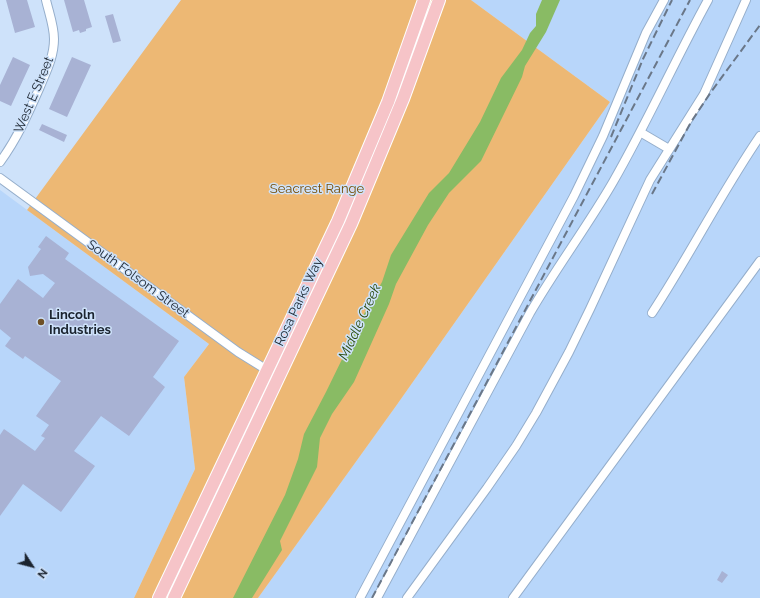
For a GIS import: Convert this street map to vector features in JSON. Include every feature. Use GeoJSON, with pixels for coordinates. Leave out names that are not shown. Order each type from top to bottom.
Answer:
{"type":"FeatureCollection","features":[{"type":"Feature","properties":{"kind":"highway","name":"Rosa Parks Way"},"geometry":{"type":"LineString","coordinates":[[159,598],[338,221],[388,102],[424,0]]}},
{"type":"Feature","properties":{"kind":"highway","name":"Rosa Parks Way"},"geometry":{"type":"LineString","coordinates":[[174,598],[351,224],[403,99],[439,0]]}},
{"type":"Feature","properties":{"kind":"street","name":"West E Street"},"geometry":{"type":"LineString","coordinates":[[0,162],[11,147],[23,125],[51,61],[54,46],[54,29],[46,0]]}},
{"type":"Feature","properties":{"kind":"street"},"geometry":{"type":"LineString","coordinates":[[360,598],[574,196],[603,136],[646,33],[664,0]]}},
{"type":"Feature","properties":{"kind":"street"},"geometry":{"type":"LineString","coordinates":[[377,598],[530,313],[548,282],[591,219],[640,132],[708,0]]}},
{"type":"Feature","properties":{"kind":"street"},"geometry":{"type":"LineString","coordinates":[[407,598],[487,488],[536,413],[587,315],[650,180],[704,94],[746,0]]}},
{"type":"Feature","properties":{"kind":"street"},"geometry":{"type":"LineString","coordinates":[[640,132],[669,149]]}},
{"type":"Feature","properties":{"kind":"street"},"geometry":{"type":"LineString","coordinates":[[652,313],[678,274],[697,237],[740,165],[760,136]]}},
{"type":"Feature","properties":{"kind":"street","name":"South Folsom Street"},"geometry":{"type":"LineString","coordinates":[[0,178],[238,352],[279,376]]}},
{"type":"Feature","properties":{"kind":"street"},"geometry":{"type":"LineString","coordinates":[[513,598],[760,261]]}},
{"type":"Feature","properties":{"kind":"shaded area"},"geometry":{"type":"Polygon","coordinates":[[[471,0],[760,0],[760,598],[258,598],[396,406],[610,102],[471,0]]]}},
{"type":"Feature","properties":{"kind":"shaded area"},"geometry":{"type":"Polygon","coordinates":[[[542,0],[560,0],[546,32],[525,66],[522,77],[481,161],[449,193],[428,225],[396,284],[389,304],[354,382],[332,414],[320,438],[317,467],[280,541],[282,550],[252,598],[233,598],[285,495],[298,459],[304,434],[367,308],[382,282],[391,255],[429,193],[449,173],[480,122],[501,78],[522,50],[530,33],[536,26],[536,14],[542,0]]]}},
{"type":"Feature","properties":{"kind":"shaded area","name":"Lincoln Industries"},"geometry":{"type":"Polygon","coordinates":[[[0,190],[209,344],[184,377],[195,469],[134,598],[0,598],[0,190]]]}},
{"type":"Feature","properties":{"kind":"green space","name":"Seacrest Range"},"geometry":{"type":"Polygon","coordinates":[[[181,0],[471,0],[610,102],[396,406],[258,598],[134,598],[195,469],[184,377],[209,344],[27,210],[181,0]]]}},
{"type":"Feature","properties":{"kind":"building"},"geometry":{"type":"Polygon","coordinates":[[[6,0],[27,0],[35,27],[15,33],[6,0]]]}},
{"type":"Feature","properties":{"kind":"building"},"geometry":{"type":"Polygon","coordinates":[[[64,0],[84,0],[92,27],[80,33],[79,30],[73,32],[64,0]]]}},
{"type":"Feature","properties":{"kind":"building"},"geometry":{"type":"Polygon","coordinates":[[[113,14],[121,41],[113,43],[105,16],[113,14]]]}},
{"type":"Feature","properties":{"kind":"building"},"geometry":{"type":"Polygon","coordinates":[[[13,57],[30,65],[11,106],[0,101],[0,85],[13,57]]]}},
{"type":"Feature","properties":{"kind":"building"},"geometry":{"type":"Polygon","coordinates":[[[72,57],[91,65],[67,117],[49,109],[72,57]]]}},
{"type":"Feature","properties":{"kind":"building"},"geometry":{"type":"Polygon","coordinates":[[[42,124],[67,135],[64,142],[39,130],[42,124]]]}},
{"type":"Feature","properties":{"kind":"building"},"geometry":{"type":"Polygon","coordinates":[[[46,236],[69,253],[65,259],[179,341],[153,377],[165,387],[129,436],[101,416],[74,451],[95,466],[61,512],[23,484],[0,516],[0,435],[4,429],[35,451],[45,438],[41,436],[49,425],[36,416],[61,381],[25,356],[23,359],[5,346],[11,338],[0,329],[0,304],[18,279],[43,298],[55,283],[43,274],[30,276],[28,267],[41,249],[38,247],[46,236]]]}},
{"type":"Feature","properties":{"kind":"building"},"geometry":{"type":"Polygon","coordinates":[[[722,571],[728,575],[722,583],[717,580],[722,571]]]}},
{"type":"Feature","properties":{"kind":"railway"},"geometry":{"type":"LineString","coordinates":[[611,137],[643,59],[672,0]]}},
{"type":"Feature","properties":{"kind":"railway"},"geometry":{"type":"LineString","coordinates":[[372,598],[690,0]]}},
{"type":"Feature","properties":{"kind":"railway"},"geometry":{"type":"LineString","coordinates":[[652,194],[691,122],[760,25]]}},
{"type":"Feature","properties":{"kind":"place","name":"Lincoln Industries"},"geometry":{"type":"Point","coordinates":[41,322]}},
{"type":"Feature","properties":{"kind":"water label","name":"Middle Creek"},"geometry":{"type":"Point","coordinates":[360,322]}}]}
